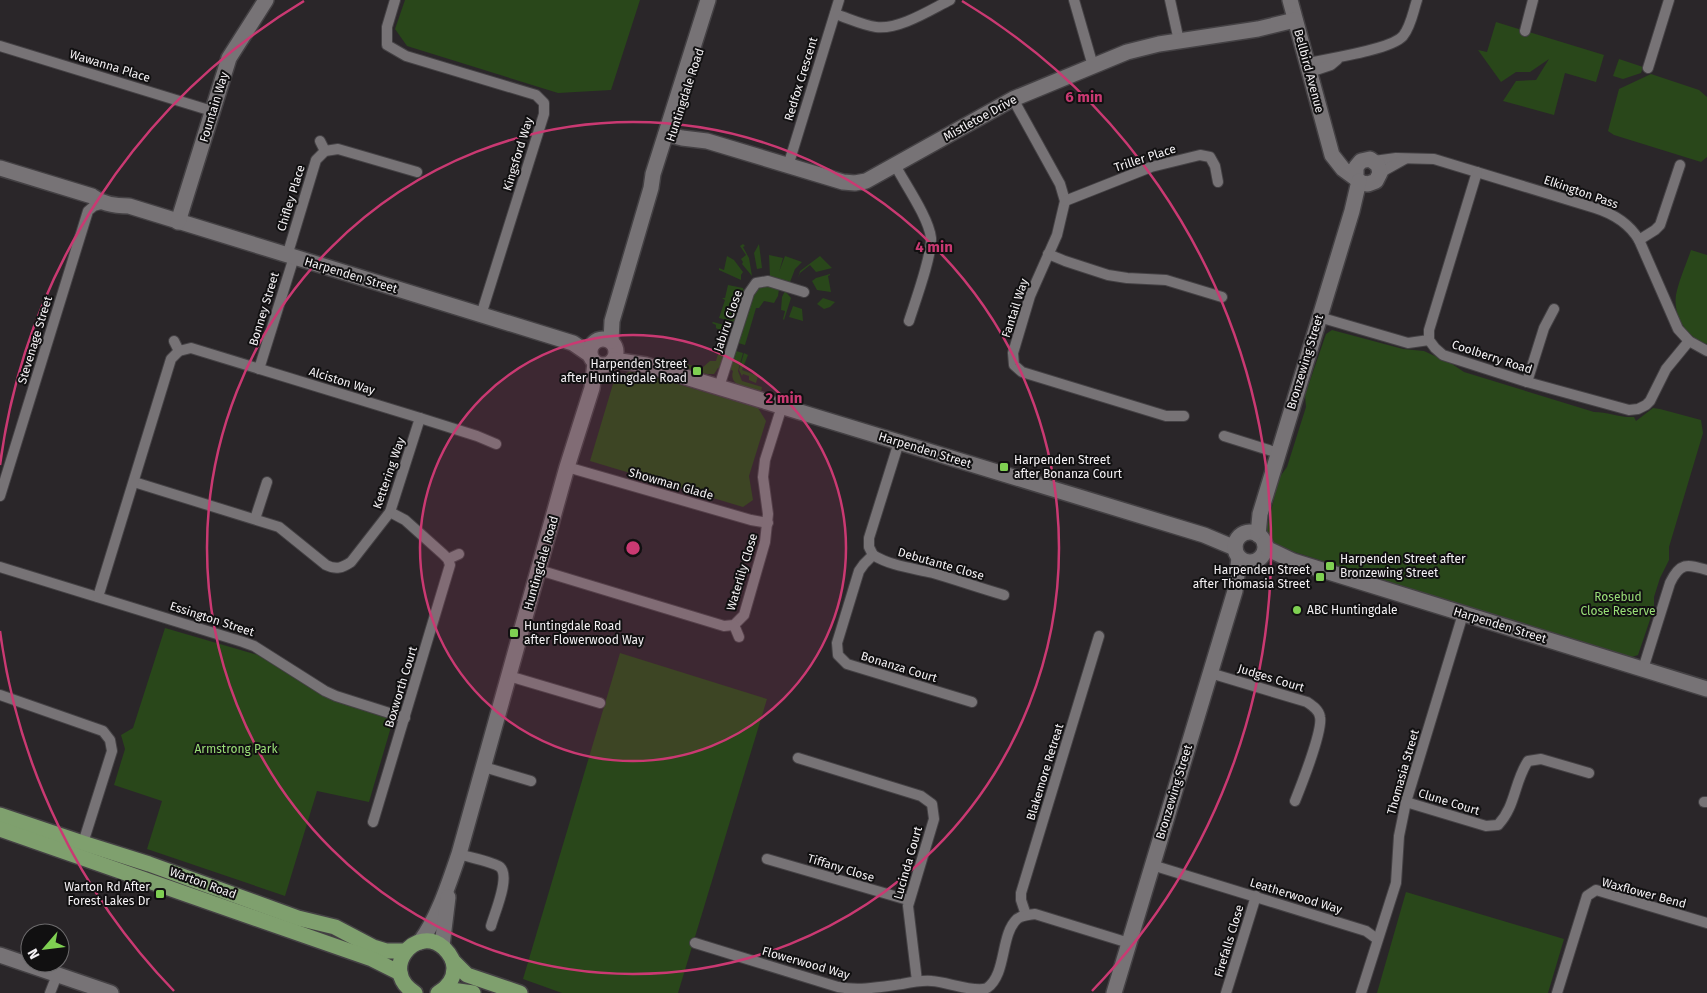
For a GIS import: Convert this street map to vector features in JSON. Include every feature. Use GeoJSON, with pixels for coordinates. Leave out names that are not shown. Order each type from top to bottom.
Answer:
{"type":"FeatureCollection","features":[{"type":"Feature","properties":{"kind":"main road","name":"Warton Road"},"geometry":{"type":"LineString","coordinates":[[0,814],[83,844],[149,864],[298,918],[335,927],[373,947],[405,951]]}},
{"type":"Feature","properties":{"kind":"main road","name":"Warton Road"},"geometry":{"type":"LineString","coordinates":[[0,830],[372,959],[400,973]]}},
{"type":"Feature","properties":{"kind":"main road"},"geometry":{"type":"LineString","coordinates":[[411,992],[403,982],[400,973],[401,958],[405,951],[420,942],[435,943],[442,946],[467,975],[520,993]]}},
{"type":"Feature","properties":{"kind":"main road"},"geometry":{"type":"LineString","coordinates":[[441,991],[452,976],[453,961]]}},
{"type":"Feature","properties":{"kind":"main road"},"geometry":{"type":"LineString","coordinates":[[441,991],[472,993]]}},
{"type":"Feature","properties":{"kind":"street","name":"Fountain Way"},"geometry":{"type":"LineString","coordinates":[[178,222],[229,58],[266,0]]}},
{"type":"Feature","properties":{"kind":"street","name":"Kingsford Way"},"geometry":{"type":"LineString","coordinates":[[395,0],[383,46],[406,56],[536,95],[544,103],[544,114],[481,315]]}},
{"type":"Feature","properties":{"kind":"street","name":"Huntingdale Road"},"geometry":{"type":"LineString","coordinates":[[420,942],[449,884],[459,854],[567,467],[592,388],[601,347],[612,321],[650,188],[658,175],[708,0]]}},
{"type":"Feature","properties":{"kind":"street","name":"Huntingdale Road"},"geometry":{"type":"LineString","coordinates":[[671,130],[716,0]]}},
{"type":"Feature","properties":{"kind":"street","name":"Redfox Crescent"},"geometry":{"type":"LineString","coordinates":[[788,166],[839,0]]}},
{"type":"Feature","properties":{"kind":"street"},"geometry":{"type":"LineString","coordinates":[[835,14],[876,27],[889,27],[950,0]]}},
{"type":"Feature","properties":{"kind":"street"},"geometry":{"type":"LineString","coordinates":[[1074,0],[1093,66]]}},
{"type":"Feature","properties":{"kind":"street"},"geometry":{"type":"LineString","coordinates":[[1170,0],[1179,41]]}},
{"type":"Feature","properties":{"kind":"street","name":"Bellbird Avenue"},"geometry":{"type":"LineString","coordinates":[[1290,0],[1332,155],[1343,169],[1367,173]]}},
{"type":"Feature","properties":{"kind":"street"},"geometry":{"type":"LineString","coordinates":[[1308,68],[1331,65],[1340,58],[1390,44],[1402,38],[1416,0]]}},
{"type":"Feature","properties":{"kind":"street"},"geometry":{"type":"LineString","coordinates":[[1524,31],[1534,0]]}},
{"type":"Feature","properties":{"kind":"street"},"geometry":{"type":"LineString","coordinates":[[1648,68],[1669,0]]}},
{"type":"Feature","properties":{"kind":"street","name":"Mistletoe Drive"},"geometry":{"type":"LineString","coordinates":[[671,130],[696,134],[707,141],[788,166],[843,182],[855,183],[866,181],[1013,99],[1127,52],[1179,41],[1296,24]]}},
{"type":"Feature","properties":{"kind":"street","name":"Wawanna Place"},"geometry":{"type":"LineString","coordinates":[[0,46],[212,111]]}},
{"type":"Feature","properties":{"kind":"street"},"geometry":{"type":"LineString","coordinates":[[1013,99],[1060,184],[1065,201]]}},
{"type":"Feature","properties":{"kind":"street"},"geometry":{"type":"LineString","coordinates":[[320,141],[325,151],[338,148],[417,172]]}},
{"type":"Feature","properties":{"kind":"street","name":"Chifley Place"},"geometry":{"type":"LineString","coordinates":[[290,257],[316,160],[325,151]]}},
{"type":"Feature","properties":{"kind":"street","name":"Triller Place"},"geometry":{"type":"LineString","coordinates":[[1065,201],[1151,167],[1200,155],[1210,158],[1215,166],[1218,182]]}},
{"type":"Feature","properties":{"kind":"street","name":"Elkington Pass"},"geometry":{"type":"LineString","coordinates":[[1367,173],[1396,158],[1434,159],[1607,212],[1623,222],[1639,240],[1678,329],[1689,341],[1707,352]]}},
{"type":"Feature","properties":{"kind":"street"},"geometry":{"type":"LineString","coordinates":[[895,165],[927,224],[931,238],[930,251],[909,321]]}},
{"type":"Feature","properties":{"kind":"street"},"geometry":{"type":"LineString","coordinates":[[1639,240],[1660,225],[1680,165]]}},
{"type":"Feature","properties":{"kind":"street","name":"Harpenden Street"},"geometry":{"type":"LineString","coordinates":[[0,168],[92,196],[98,201],[129,206]]}},
{"type":"Feature","properties":{"kind":"street"},"geometry":{"type":"LineString","coordinates":[[1319,317],[1408,343],[1429,340],[1429,330],[1477,172]]}},
{"type":"Feature","properties":{"kind":"street","name":"Bronzewing Street"},"geometry":{"type":"LineString","coordinates":[[1114,993],[1319,317],[1352,211],[1367,173]]}},
{"type":"Feature","properties":{"kind":"street","name":"Harpenden Street"},"geometry":{"type":"LineString","coordinates":[[92,196],[99,194],[122,201],[129,206],[178,222],[573,343],[601,347],[646,365],[1204,535],[1250,547],[1268,549],[1292,561],[1707,689]]}},
{"type":"Feature","properties":{"kind":"street","name":"Fantail Way"},"geometry":{"type":"LineString","coordinates":[[1065,201],[1057,235],[1030,296],[1013,353],[1014,365],[1022,372],[1166,416],[1184,416]]}},
{"type":"Feature","properties":{"kind":"street","name":"Stevenage Street"},"geometry":{"type":"LineString","coordinates":[[0,496],[88,211],[94,206],[106,203]]}},
{"type":"Feature","properties":{"kind":"street"},"geometry":{"type":"LineString","coordinates":[[1048,254],[1108,275],[1166,280],[1222,296]]}},
{"type":"Feature","properties":{"kind":"street","name":"Bonney Street"},"geometry":{"type":"LineString","coordinates":[[259,369],[290,257]]}},
{"type":"Feature","properties":{"kind":"street","name":"Jabiru Close"},"geometry":{"type":"LineString","coordinates":[[719,387],[749,293],[756,283],[768,281],[804,292]]}},
{"type":"Feature","properties":{"kind":"street"},"geometry":{"type":"LineString","coordinates":[[1527,382],[1544,328],[1554,309]]}},
{"type":"Feature","properties":{"kind":"street","name":"Coolberry Road"},"geometry":{"type":"LineString","coordinates":[[1429,340],[1443,355],[1621,409],[1638,409],[1646,405],[1666,369],[1689,341]]}},
{"type":"Feature","properties":{"kind":"street"},"geometry":{"type":"LineString","coordinates":[[98,597],[171,359],[179,351],[174,341]]}},
{"type":"Feature","properties":{"kind":"street","name":"Harpenden Street"},"geometry":{"type":"LineString","coordinates":[[601,347],[602,365],[612,361],[646,365]]}},
{"type":"Feature","properties":{"kind":"street","name":"Alciston Way"},"geometry":{"type":"LineString","coordinates":[[179,351],[191,348],[420,418],[496,444]]}},
{"type":"Feature","properties":{"kind":"street","name":"Huntingdale Road"},"geometry":{"type":"LineString","coordinates":[[592,388],[612,361]]}},
{"type":"Feature","properties":{"kind":"street","name":"Waterlily Close"},"geometry":{"type":"LineString","coordinates":[[539,570],[724,626],[734,625],[744,615],[765,542],[768,523],[763,477],[765,460],[782,406]]}},
{"type":"Feature","properties":{"kind":"street","name":"Kettering Way"},"geometry":{"type":"LineString","coordinates":[[134,482],[278,527],[326,565],[334,569],[343,568],[351,562],[390,512],[420,418]]}},
{"type":"Feature","properties":{"kind":"street"},"geometry":{"type":"LineString","coordinates":[[1224,436],[1278,453]]}},
{"type":"Feature","properties":{"kind":"street"},"geometry":{"type":"LineString","coordinates":[[872,556],[869,538],[899,442]]}},
{"type":"Feature","properties":{"kind":"street","name":"Showman Glade"},"geometry":{"type":"LineString","coordinates":[[567,467],[751,520],[768,523]]}},
{"type":"Feature","properties":{"kind":"street"},"geometry":{"type":"LineString","coordinates":[[255,519],[267,482]]}},
{"type":"Feature","properties":{"kind":"street"},"geometry":{"type":"LineString","coordinates":[[390,512],[405,520],[448,559],[459,554]]}},
{"type":"Feature","properties":{"kind":"street","name":"Debutante Close"},"geometry":{"type":"LineString","coordinates":[[872,556],[910,569],[931,573],[1004,595]]}},
{"type":"Feature","properties":{"kind":"street","name":"Bonanza Court"},"geometry":{"type":"LineString","coordinates":[[872,556],[859,571],[837,643],[838,655],[847,664],[972,702]]}},
{"type":"Feature","properties":{"kind":"street","name":"Boxworth Court"},"geometry":{"type":"LineString","coordinates":[[373,822],[450,570],[448,559]]}},
{"type":"Feature","properties":{"kind":"street"},"geometry":{"type":"LineString","coordinates":[[1643,669],[1674,574],[1681,566],[1691,565],[1707,570]]}},
{"type":"Feature","properties":{"kind":"street","name":"Essington Street"},"geometry":{"type":"LineString","coordinates":[[0,567],[254,646],[325,691],[405,718]]}},
{"type":"Feature","properties":{"kind":"street","name":"Thomasia Street"},"geometry":{"type":"LineString","coordinates":[[1377,939],[1396,883],[1399,836],[1406,802],[1464,614]]}},
{"type":"Feature","properties":{"kind":"street","name":"Waterlily Close"},"geometry":{"type":"LineString","coordinates":[[734,625],[739,637]]}},
{"type":"Feature","properties":{"kind":"street","name":"Blakemore Retreat"},"geometry":{"type":"LineString","coordinates":[[1026,915],[1021,900],[1021,893],[1099,636]]}},
{"type":"Feature","properties":{"kind":"street","name":"Judges Court"},"geometry":{"type":"LineString","coordinates":[[1210,673],[1307,702],[1320,715],[1320,726],[1303,783],[1295,801]]}},
{"type":"Feature","properties":{"kind":"street"},"geometry":{"type":"LineString","coordinates":[[509,676],[600,703]]}},
{"type":"Feature","properties":{"kind":"street"},"geometry":{"type":"LineString","coordinates":[[0,695],[103,731],[110,740],[112,750],[83,844]]}},
{"type":"Feature","properties":{"kind":"street","name":"Lucinda Court"},"geometry":{"type":"LineString","coordinates":[[798,758],[921,796],[932,804],[934,819],[908,900],[917,981]]}},
{"type":"Feature","properties":{"kind":"street","name":"Clune Court"},"geometry":{"type":"LineString","coordinates":[[1406,802],[1486,826],[1498,825],[1508,815],[1522,771],[1528,761],[1541,759],[1589,773]]}},
{"type":"Feature","properties":{"kind":"street"},"geometry":{"type":"LineString","coordinates":[[484,766],[531,781]]}},
{"type":"Feature","properties":{"kind":"street"},"geometry":{"type":"LineString","coordinates":[[459,854],[498,866],[503,872],[505,879],[490,926]]}},
{"type":"Feature","properties":{"kind":"street","name":"Tiffany Close"},"geometry":{"type":"LineString","coordinates":[[767,859],[908,900]]}},
{"type":"Feature","properties":{"kind":"street","name":"Leatherwood Way"},"geometry":{"type":"LineString","coordinates":[[1152,864],[1366,931],[1377,939]]}},
{"type":"Feature","properties":{"kind":"street","name":"Huntingdale Road"},"geometry":{"type":"LineString","coordinates":[[442,946],[449,884]]}},
{"type":"Feature","properties":{"kind":"street","name":"Waxflower Bend"},"geometry":{"type":"LineString","coordinates":[[1559,992],[1587,896],[1596,890],[1707,923]]}},
{"type":"Feature","properties":{"kind":"street","name":"Firefalls Close"},"geometry":{"type":"LineString","coordinates":[[1226,993],[1256,896]]}},
{"type":"Feature","properties":{"kind":"street"},"geometry":{"type":"LineString","coordinates":[[1026,915],[1035,914],[1129,943]]}},
{"type":"Feature","properties":{"kind":"street","name":"Flowerwood Way"},"geometry":{"type":"LineString","coordinates":[[695,943],[844,988],[861,989],[917,981],[941,982],[971,991],[986,989],[996,979],[1011,929],[1017,919],[1026,915]]}},
{"type":"Feature","properties":{"kind":"street"},"geometry":{"type":"LineString","coordinates":[[1361,993],[1377,939]]}},
{"type":"Feature","properties":{"kind":"street"},"geometry":{"type":"LineString","coordinates":[[0,955],[111,993]]}},
{"type":"Feature","properties":{"kind":"street"},"geometry":{"type":"LineString","coordinates":[[50,993],[57,975]]}},
{"type":"Feature","properties":{"kind":"green space"},"geometry":{"type":"Polygon","coordinates":[[[405,0],[640,0],[611,90],[558,93],[407,46],[395,29],[405,0]]]}},
{"type":"Feature","properties":{"kind":"green space"},"geometry":{"type":"Polygon","coordinates":[[[1496,22],[1604,55],[1596,82],[1565,73],[1554,115],[1503,101],[1516,81],[1536,80],[1549,59],[1530,72],[1516,72],[1501,82],[1478,50],[1487,52],[1496,22]]]}},
{"type":"Feature","properties":{"kind":"green space"},"geometry":{"type":"Polygon","coordinates":[[[1619,59],[1643,67],[1641,73],[1623,79],[1613,76],[1619,59]]]}},
{"type":"Feature","properties":{"kind":"green space"},"geometry":{"type":"Polygon","coordinates":[[[1651,74],[1699,90],[1707,97],[1707,157],[1701,162],[1614,135],[1608,131],[1619,89],[1651,74]]]}},
{"type":"Feature","properties":{"kind":"green space"},"geometry":{"type":"Polygon","coordinates":[[[743,244],[749,258],[752,276],[742,264],[741,259],[746,255],[740,246],[743,244]]]}},
{"type":"Feature","properties":{"kind":"green space"},"geometry":{"type":"Polygon","coordinates":[[[759,244],[762,268],[757,269],[754,253],[759,244]]]}},
{"type":"Feature","properties":{"kind":"green space"},"geometry":{"type":"Polygon","coordinates":[[[1691,250],[1707,255],[1707,344],[1693,337],[1688,332],[1679,319],[1677,311],[1677,289],[1691,250]]]}},
{"type":"Feature","properties":{"kind":"green space"},"geometry":{"type":"Polygon","coordinates":[[[769,255],[783,258],[779,272],[785,256],[802,262],[795,269],[790,282],[770,277],[769,255]]]}},
{"type":"Feature","properties":{"kind":"green space"},"geometry":{"type":"Polygon","coordinates":[[[727,256],[734,260],[743,272],[741,280],[719,270],[719,268],[724,270],[727,256]]]}},
{"type":"Feature","properties":{"kind":"green space"},"geometry":{"type":"Polygon","coordinates":[[[820,256],[832,268],[816,272],[810,265],[800,273],[798,278],[800,271],[820,256]]]}},
{"type":"Feature","properties":{"kind":"green space"},"geometry":{"type":"Polygon","coordinates":[[[830,274],[828,276],[831,292],[817,290],[812,281],[830,274]]]}},
{"type":"Feature","properties":{"kind":"green space"},"geometry":{"type":"Polygon","coordinates":[[[728,285],[743,288],[744,291],[735,322],[719,318],[725,300],[722,298],[725,298],[728,285]]]}},
{"type":"Feature","properties":{"kind":"green space"},"geometry":{"type":"Polygon","coordinates":[[[768,285],[779,289],[778,296],[774,303],[764,301],[759,308],[756,308],[745,345],[738,343],[753,294],[759,287],[768,285]]]}},
{"type":"Feature","properties":{"kind":"green space"},"geometry":{"type":"Polygon","coordinates":[[[785,291],[791,298],[784,320],[785,311],[781,310],[782,297],[785,291]]]}},
{"type":"Feature","properties":{"kind":"green space"},"geometry":{"type":"Polygon","coordinates":[[[823,298],[835,302],[830,307],[824,309],[817,304],[823,298]]]}},
{"type":"Feature","properties":{"kind":"green space"},"geometry":{"type":"Polygon","coordinates":[[[793,306],[802,309],[803,321],[789,317],[793,306]]]}},
{"type":"Feature","properties":{"kind":"green space"},"geometry":{"type":"Polygon","coordinates":[[[713,322],[728,326],[726,338],[719,342],[721,331],[716,328],[713,322]]]}},
{"type":"Feature","properties":{"kind":"green space","name":"Rosebud Close Reserve"},"geometry":{"type":"Polygon","coordinates":[[[1332,330],[1403,349],[1424,351],[1452,364],[1464,372],[1594,412],[1634,417],[1636,421],[1653,408],[1701,420],[1703,433],[1669,547],[1669,560],[1660,578],[1654,597],[1654,608],[1638,655],[1632,657],[1432,596],[1282,548],[1269,540],[1266,532],[1279,478],[1287,467],[1306,407],[1305,395],[1326,334],[1332,330]]]}},
{"type":"Feature","properties":{"kind":"green space"},"geometry":{"type":"Polygon","coordinates":[[[736,351],[743,353],[738,371],[742,381],[762,387],[761,392],[741,386],[734,380],[732,376],[733,371],[730,369],[736,351]]]}},
{"type":"Feature","properties":{"kind":"green space"},"geometry":{"type":"Polygon","coordinates":[[[744,353],[748,355],[742,370],[758,376],[756,383],[749,380],[749,376],[743,374],[742,376],[739,370],[744,353]]]}},
{"type":"Feature","properties":{"kind":"green space"},"geometry":{"type":"Polygon","coordinates":[[[718,354],[724,357],[721,368],[718,368],[714,374],[685,368],[686,364],[702,368],[710,361],[716,361],[718,354]]]}},
{"type":"Feature","properties":{"kind":"green space"},"geometry":{"type":"Polygon","coordinates":[[[631,370],[758,408],[766,421],[749,476],[753,500],[743,507],[590,461],[613,384],[631,370]]]}},
{"type":"Feature","properties":{"kind":"green space","name":"Armstrong Park"},"geometry":{"type":"Polygon","coordinates":[[[165,628],[258,655],[323,696],[393,720],[369,802],[317,791],[285,896],[147,849],[162,801],[114,785],[125,749],[121,735],[133,728],[165,628]]]}},
{"type":"Feature","properties":{"kind":"green space"},"geometry":{"type":"Polygon","coordinates":[[[620,653],[767,699],[678,993],[562,993],[523,979],[620,653]]]}},
{"type":"Feature","properties":{"kind":"green space"},"geometry":{"type":"Polygon","coordinates":[[[1406,892],[1564,939],[1548,993],[1377,993],[1406,892]]]}},
{"type":"Feature","properties":{"kind":"place","name":"Harpenden Street after Huntingdale Road"},"geometry":{"type":"Point","coordinates":[697,371]}},
{"type":"Feature","properties":{"kind":"place","name":"Harpenden Street after Bonanza Court"},"geometry":{"type":"Point","coordinates":[1004,467]}},
{"type":"Feature","properties":{"kind":"place","name":"Harpenden Street after Bronzewing Street"},"geometry":{"type":"Point","coordinates":[1330,566]}},
{"type":"Feature","properties":{"kind":"place","name":"Harpenden Street after Thomasia Street"},"geometry":{"type":"Point","coordinates":[1320,577]}},
{"type":"Feature","properties":{"kind":"place","name":"ABC Huntingdale"},"geometry":{"type":"Point","coordinates":[1297,610]}},
{"type":"Feature","properties":{"kind":"place","name":"Huntingdale Road after Flowerwood Way"},"geometry":{"type":"Point","coordinates":[514,633]}},
{"type":"Feature","properties":{"kind":"place","name":"Warton Rd After Forest Lakes Dr"},"geometry":{"type":"Point","coordinates":[160,894]}}]}
